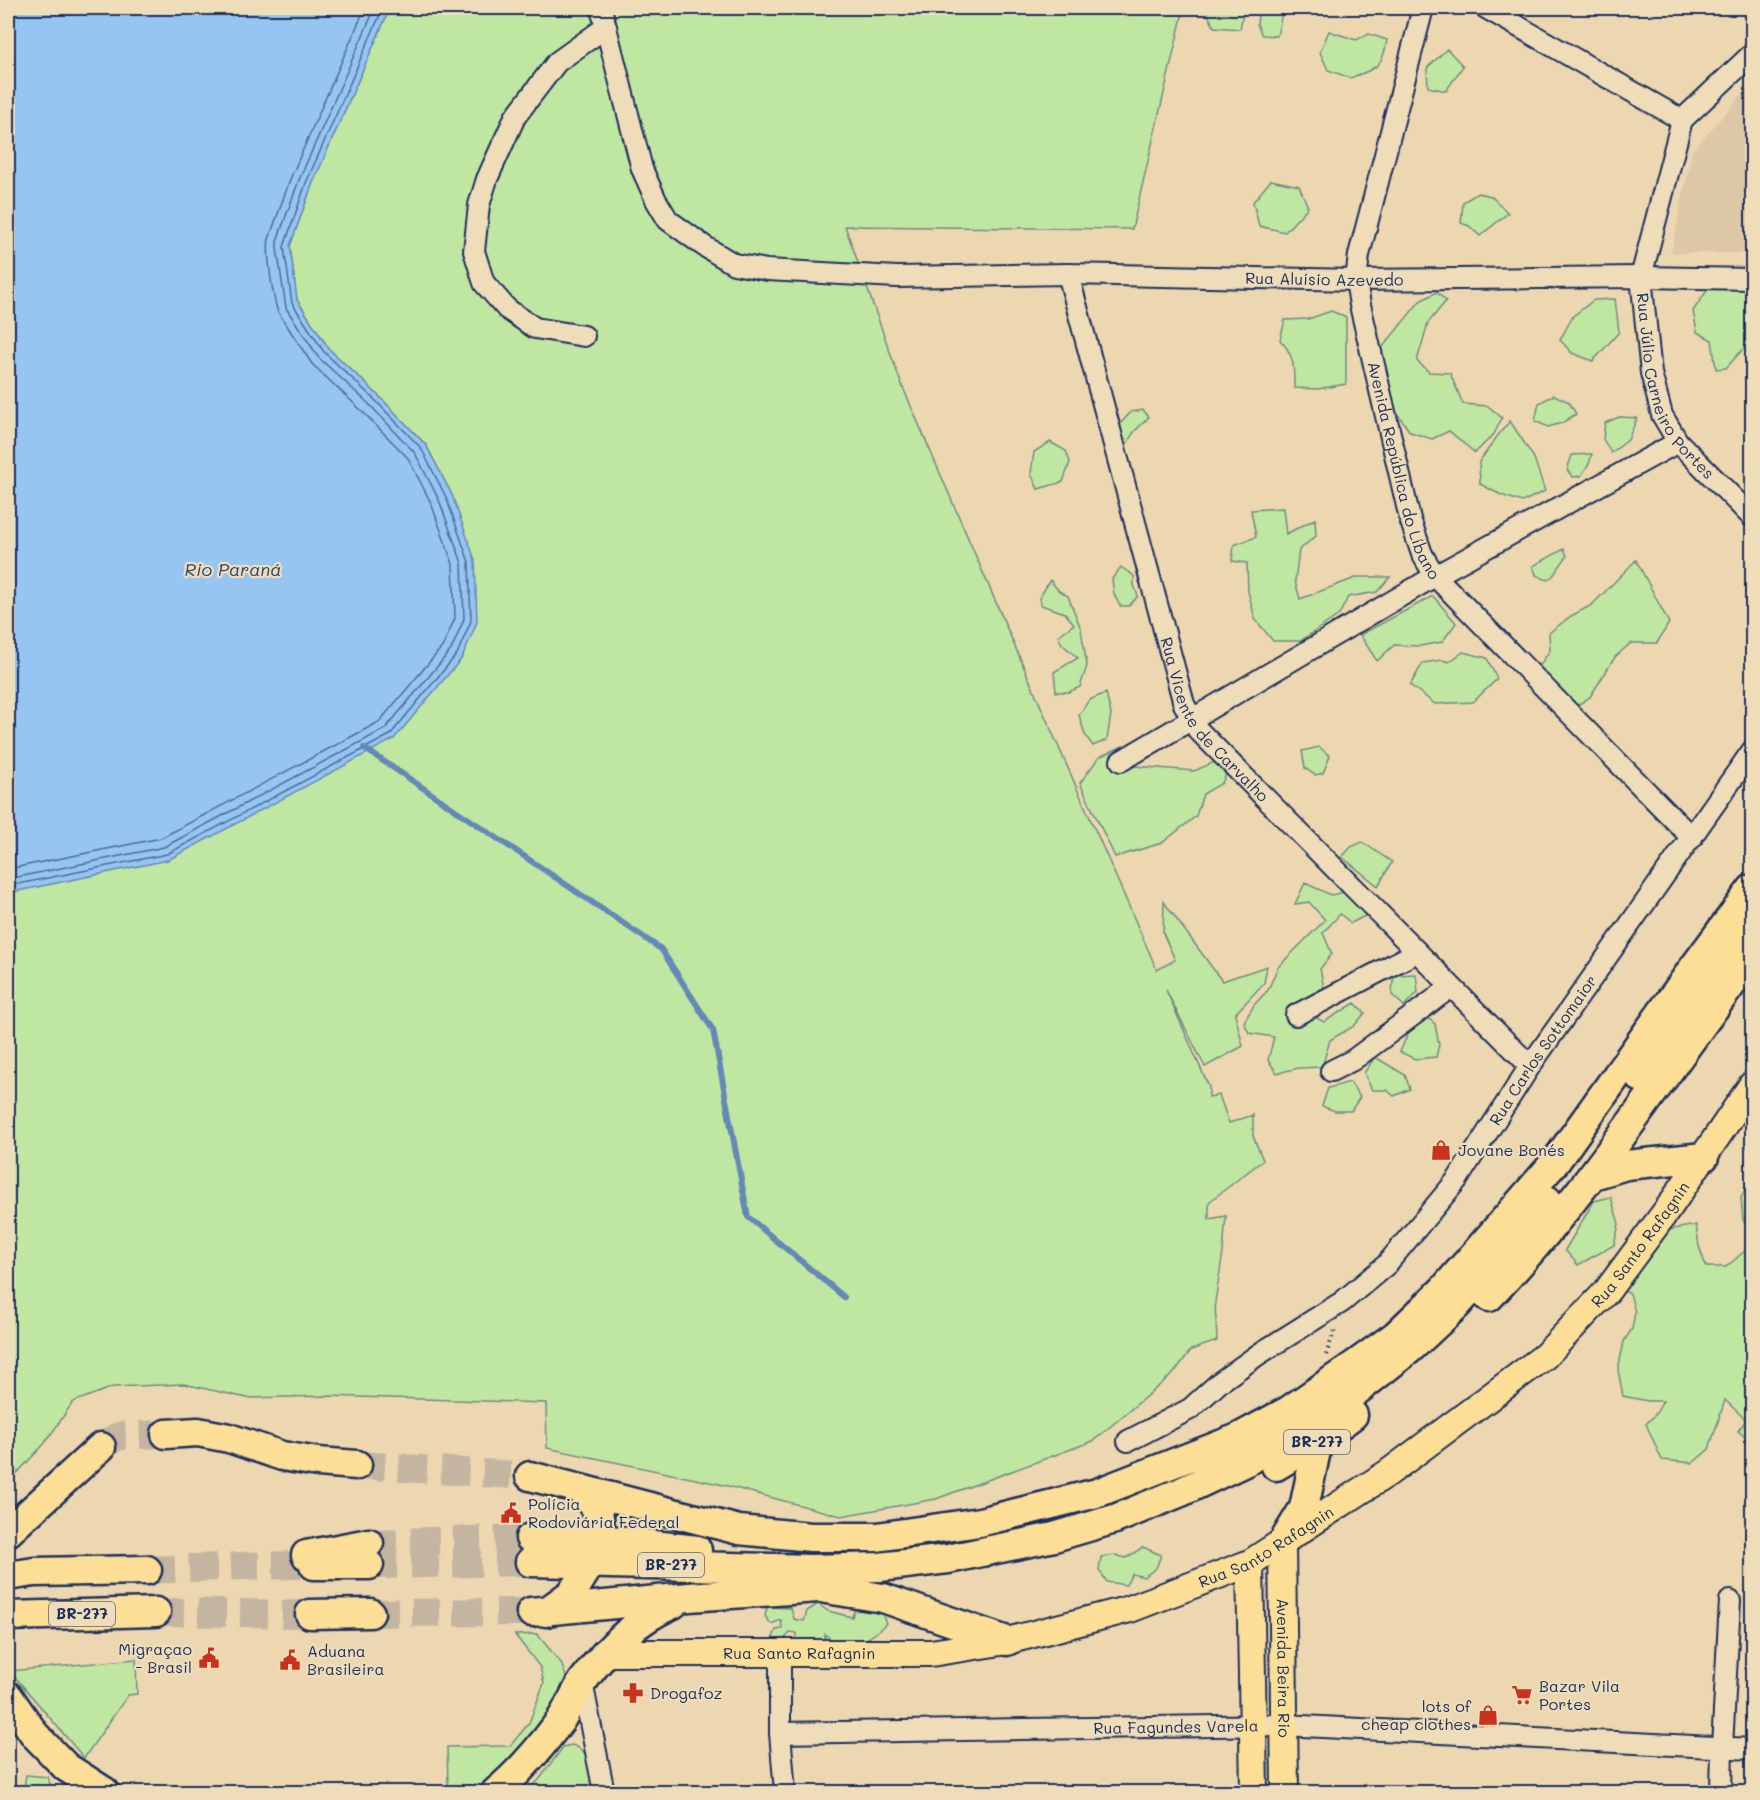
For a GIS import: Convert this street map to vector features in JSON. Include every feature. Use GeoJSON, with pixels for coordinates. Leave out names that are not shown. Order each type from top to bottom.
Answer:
{"type":"FeatureCollection","features":[{"type":"Feature","properties":{"kind":"highway"},"geometry":{"type":"LineString","coordinates":[[530,1476],[739,1530],[811,1537],[877,1537],[980,1522],[1097,1493],[1238,1438],[1288,1411],[1396,1335],[1443,1290],[1549,1170],[1752,889]]}},
{"type":"Feature","properties":{"kind":"highway","name":"BR-277"},"geometry":{"type":"LineString","coordinates":[[596,1551],[572,1593],[538,1612],[689,1597],[816,1579],[880,1567],[948,1559],[1054,1537],[1115,1518],[1181,1492],[1253,1458],[1354,1393],[1411,1348],[1457,1305],[1509,1247],[1570,1171],[1752,920]]}},
{"type":"Feature","properties":{"kind":"highway","name":"BR-277"},"geometry":{"type":"LineString","coordinates":[[816,1579],[920,1581],[1023,1562],[1080,1548],[1187,1509],[1259,1476],[1318,1441],[1420,1364],[1471,1316],[1528,1256],[1593,1175],[1751,965]]}},
{"type":"Feature","properties":{"kind":"highway"},"geometry":{"type":"LineString","coordinates":[[1593,1175],[1626,1166],[1704,1157]]}},
{"type":"Feature","properties":{"kind":"highway"},"geometry":{"type":"LineString","coordinates":[[166,1434],[198,1432],[229,1438],[282,1456],[357,1465]]}},
{"type":"Feature","properties":{"kind":"highway"},"geometry":{"type":"LineString","coordinates":[[1282,1544],[1304,1508],[1318,1441]]}},
{"type":"Feature","properties":{"kind":"highway"},"geometry":{"type":"LineString","coordinates":[[8,1532],[101,1447]]}},
{"type":"Feature","properties":{"kind":"highway"},"geometry":{"type":"LineString","coordinates":[[585,1490],[599,1517],[596,1551]]}},
{"type":"Feature","properties":{"kind":"highway"},"geometry":{"type":"LineString","coordinates":[[530,1550],[596,1551],[676,1547],[816,1579],[883,1598],[1007,1641]]}},
{"type":"Feature","properties":{"kind":"highway"},"geometry":{"type":"LineString","coordinates":[[307,1560],[369,1554]]}},
{"type":"Feature","properties":{"kind":"highway"},"geometry":{"type":"LineString","coordinates":[[8,1576],[34,1572],[147,1570]]}},
{"type":"Feature","properties":{"kind":"highway"},"geometry":{"type":"LineString","coordinates":[[496,1792],[520,1772],[555,1728],[582,1682],[604,1653],[638,1623],[657,1611],[689,1597]]}},
{"type":"Feature","properties":{"kind":"highway","name":"BR-277"},"geometry":{"type":"LineString","coordinates":[[8,1616],[156,1612]]}},
{"type":"Feature","properties":{"kind":"highway"},"geometry":{"type":"LineString","coordinates":[[310,1614],[370,1613]]}},
{"type":"Feature","properties":{"kind":"highway"},"geometry":{"type":"LineString","coordinates":[[8,1696],[35,1735],[66,1767],[105,1792]]}},
{"type":"Feature","properties":{"kind":"main road","name":"Rua Santo Rafagnin"},"geometry":{"type":"LineString","coordinates":[[604,1653],[931,1653],[1007,1641],[1130,1609],[1250,1563],[1388,1473],[1545,1356],[1607,1291],[1670,1206],[1752,1085]]}},
{"type":"Feature","properties":{"kind":"main road","name":"Avenida Beira Rio"},"geometry":{"type":"LineString","coordinates":[[1282,1544],[1285,1792]]}},
{"type":"Feature","properties":{"kind":"main road","name":"Avenida Beira Rio"},"geometry":{"type":"LineString","coordinates":[[1250,1563],[1254,1792]]}},
{"type":"Feature","properties":{"kind":"street","name":"Rua Aluísio Azevedo"},"geometry":{"type":"LineString","coordinates":[[601,8],[642,168],[656,200],[668,220],[734,264],[767,270],[897,277],[1068,274],[1356,280],[1641,277],[1752,279]]}},
{"type":"Feature","properties":{"kind":"street","name":"Avenida República do Líbano"},"geometry":{"type":"LineString","coordinates":[[1424,8],[1359,255],[1356,280],[1360,306],[1410,519],[1422,554],[1435,576],[1692,838]]}},
{"type":"Feature","properties":{"kind":"street"},"geometry":{"type":"LineString","coordinates":[[1486,8],[1682,120],[1752,54]]}},
{"type":"Feature","properties":{"kind":"street"},"geometry":{"type":"LineString","coordinates":[[584,336],[535,328],[507,309],[484,284],[474,251],[479,205],[487,179],[515,117],[557,62],[606,27]]}},
{"type":"Feature","properties":{"kind":"street","name":"Rua Júlio Carneiro Portes"},"geometry":{"type":"LineString","coordinates":[[1682,120],[1641,277],[1651,373],[1662,415],[1678,442],[1752,517]]}},
{"type":"Feature","properties":{"kind":"street","name":"Rua Vicente de Carvalho"},"geometry":{"type":"LineString","coordinates":[[1068,274],[1181,693],[1191,720],[1198,730],[1530,1066]]}},
{"type":"Feature","properties":{"kind":"street"},"geometry":{"type":"LineString","coordinates":[[1121,761],[1435,576],[1678,442]]}},
{"type":"Feature","properties":{"kind":"street","name":"Rua Carlos Sottomaior"},"geometry":{"type":"LineString","coordinates":[[1128,1441],[1190,1409],[1220,1382],[1258,1354],[1342,1302],[1386,1265],[1456,1180],[1530,1066],[1752,752]]}},
{"type":"Feature","properties":{"kind":"street"},"geometry":{"type":"LineString","coordinates":[[1296,1015],[1417,952]]}},
{"type":"Feature","properties":{"kind":"street"},"geometry":{"type":"LineString","coordinates":[[1331,1071],[1353,1060],[1451,987]]}},
{"type":"Feature","properties":{"kind":"street"},"geometry":{"type":"LineString","coordinates":[[1721,1792],[1730,1601]]}},
{"type":"Feature","properties":{"kind":"street"},"geometry":{"type":"LineString","coordinates":[[780,1653],[780,1733],[785,1792]]}},
{"type":"Feature","properties":{"kind":"street"},"geometry":{"type":"LineString","coordinates":[[582,1682],[604,1792]]}},
{"type":"Feature","properties":{"kind":"street","name":"Rua Fagundes Varela"},"geometry":{"type":"LineString","coordinates":[[780,1733],[1283,1725],[1752,1749]]}},
{"type":"Feature","properties":{"kind":"path"},"geometry":{"type":"LineString","coordinates":[[1313,1392],[1319,1370],[1332,1343],[1342,1302]]}},
{"type":"Feature","properties":{"kind":"shaded area"},"geometry":{"type":"Polygon","coordinates":[[[1752,83],[1752,253],[1671,253],[1692,151],[1752,83]]]}},
{"type":"Feature","properties":{"kind":"green space"},"geometry":{"type":"Polygon","coordinates":[[[390,8],[1184,8],[1132,229],[845,226],[901,383],[1157,970],[1175,960],[1163,933],[1164,902],[1222,981],[1267,966],[1264,983],[1235,1014],[1243,1046],[1205,1067],[1166,990],[1209,1087],[1209,1097],[1219,1095],[1229,1123],[1253,1115],[1253,1136],[1263,1160],[1209,1202],[1209,1219],[1226,1216],[1215,1302],[1217,1341],[1191,1350],[1174,1373],[1093,1441],[936,1499],[841,1516],[724,1485],[547,1448],[546,1403],[327,1396],[247,1398],[184,1384],[113,1387],[73,1402],[45,1443],[8,1483],[8,893],[52,882],[452,495],[426,445],[329,349],[297,300],[290,246],[312,185],[390,8]]]}},
{"type":"Feature","properties":{"kind":"green space"},"geometry":{"type":"Polygon","coordinates":[[[1205,8],[1244,8],[1240,29],[1214,27],[1205,8]]]}},
{"type":"Feature","properties":{"kind":"green space"},"geometry":{"type":"Polygon","coordinates":[[[1259,8],[1283,8],[1277,36],[1262,35],[1257,24],[1259,8]]]}},
{"type":"Feature","properties":{"kind":"green space"},"geometry":{"type":"Polygon","coordinates":[[[1329,31],[1356,40],[1369,34],[1387,40],[1380,62],[1372,69],[1350,78],[1328,70],[1320,52],[1329,31]]]}},
{"type":"Feature","properties":{"kind":"green space"},"geometry":{"type":"Polygon","coordinates":[[[1447,49],[1463,66],[1446,91],[1428,87],[1427,68],[1447,49]]]}},
{"type":"Feature","properties":{"kind":"green space"},"geometry":{"type":"Polygon","coordinates":[[[1271,180],[1299,186],[1308,207],[1285,232],[1259,226],[1253,202],[1271,180]]]}},
{"type":"Feature","properties":{"kind":"green space"},"geometry":{"type":"Polygon","coordinates":[[[1478,193],[1491,196],[1508,213],[1480,236],[1469,226],[1461,223],[1463,202],[1478,193]]]}},
{"type":"Feature","properties":{"kind":"green space"},"geometry":{"type":"Polygon","coordinates":[[[1724,283],[1752,283],[1752,339],[1726,368],[1716,369],[1712,340],[1697,332],[1693,311],[1708,289],[1724,283]]]}},
{"type":"Feature","properties":{"kind":"green space"},"geometry":{"type":"Polygon","coordinates":[[[1437,292],[1446,301],[1428,323],[1417,361],[1429,372],[1450,373],[1463,404],[1488,406],[1502,418],[1494,434],[1475,453],[1449,431],[1432,439],[1410,432],[1379,387],[1369,364],[1420,301],[1437,292]]]}},
{"type":"Feature","properties":{"kind":"green space"},"geometry":{"type":"Polygon","coordinates":[[[1615,299],[1619,332],[1593,361],[1572,353],[1560,340],[1573,316],[1594,300],[1615,299]]]}},
{"type":"Feature","properties":{"kind":"green space"},"geometry":{"type":"Polygon","coordinates":[[[1331,311],[1346,317],[1346,384],[1318,389],[1294,388],[1294,368],[1291,357],[1280,340],[1285,320],[1308,319],[1331,311]]]}},
{"type":"Feature","properties":{"kind":"green space"},"geometry":{"type":"Polygon","coordinates":[[[1554,395],[1569,402],[1576,414],[1562,423],[1548,427],[1535,421],[1539,403],[1554,395]]]}},
{"type":"Feature","properties":{"kind":"green space"},"geometry":{"type":"Polygon","coordinates":[[[1143,410],[1149,417],[1134,432],[1124,448],[1119,425],[1131,412],[1143,410]]]}},
{"type":"Feature","properties":{"kind":"green space"},"geometry":{"type":"Polygon","coordinates":[[[1619,417],[1637,418],[1628,440],[1611,453],[1603,439],[1605,423],[1619,417]]]}},
{"type":"Feature","properties":{"kind":"green space"},"geometry":{"type":"Polygon","coordinates":[[[1510,421],[1534,458],[1545,491],[1522,502],[1501,495],[1480,484],[1479,462],[1510,421]]]}},
{"type":"Feature","properties":{"kind":"green space"},"geometry":{"type":"Polygon","coordinates":[[[1050,442],[1066,451],[1070,462],[1063,482],[1038,489],[1031,474],[1034,452],[1050,442]]]}},
{"type":"Feature","properties":{"kind":"green space"},"geometry":{"type":"Polygon","coordinates":[[[1592,454],[1581,476],[1573,477],[1567,470],[1572,455],[1592,454]]]}},
{"type":"Feature","properties":{"kind":"green space"},"geometry":{"type":"Polygon","coordinates":[[[1283,508],[1286,534],[1315,519],[1316,536],[1299,550],[1295,581],[1300,599],[1358,577],[1390,577],[1377,592],[1348,597],[1339,615],[1300,641],[1273,641],[1255,619],[1248,591],[1247,563],[1232,561],[1234,545],[1256,537],[1251,510],[1283,508]]]}},
{"type":"Feature","properties":{"kind":"green space"},"geometry":{"type":"Polygon","coordinates":[[[1564,549],[1567,556],[1553,576],[1547,580],[1536,575],[1533,566],[1564,549]]]}},
{"type":"Feature","properties":{"kind":"green space"},"geometry":{"type":"Polygon","coordinates":[[[1636,560],[1669,623],[1657,643],[1631,643],[1615,657],[1590,697],[1576,706],[1537,670],[1550,650],[1549,633],[1571,616],[1592,605],[1636,560]]]}},
{"type":"Feature","properties":{"kind":"green space"},"geometry":{"type":"Polygon","coordinates":[[[1121,567],[1134,576],[1138,596],[1129,606],[1120,606],[1114,594],[1112,579],[1121,567]]]}},
{"type":"Feature","properties":{"kind":"green space"},"geometry":{"type":"Polygon","coordinates":[[[1050,580],[1059,591],[1068,596],[1081,629],[1087,666],[1080,687],[1069,692],[1056,692],[1054,672],[1078,658],[1062,644],[1058,636],[1074,624],[1065,613],[1041,605],[1040,597],[1050,580]]]}},
{"type":"Feature","properties":{"kind":"green space"},"geometry":{"type":"Polygon","coordinates":[[[1433,596],[1456,623],[1442,642],[1420,646],[1394,645],[1377,661],[1360,635],[1433,596]]]}},
{"type":"Feature","properties":{"kind":"green space"},"geometry":{"type":"Polygon","coordinates":[[[1463,652],[1487,658],[1497,679],[1473,702],[1435,704],[1410,685],[1423,663],[1442,660],[1449,662],[1463,652]]]}},
{"type":"Feature","properties":{"kind":"green space"},"geometry":{"type":"Polygon","coordinates":[[[1106,693],[1111,714],[1107,740],[1093,746],[1085,735],[1079,715],[1089,700],[1106,693]]]}},
{"type":"Feature","properties":{"kind":"green space"},"geometry":{"type":"Polygon","coordinates":[[[1123,746],[1135,766],[1194,771],[1219,760],[1229,768],[1222,783],[1203,794],[1196,816],[1162,843],[1115,857],[1080,783],[1099,757],[1123,746]]]}},
{"type":"Feature","properties":{"kind":"green space"},"geometry":{"type":"Polygon","coordinates":[[[1319,747],[1330,756],[1323,773],[1315,775],[1305,768],[1302,751],[1319,747]]]}},
{"type":"Feature","properties":{"kind":"green space"},"geometry":{"type":"Polygon","coordinates":[[[1362,842],[1392,862],[1378,886],[1342,857],[1351,847],[1362,842]]]}},
{"type":"Feature","properties":{"kind":"green space"},"geometry":{"type":"Polygon","coordinates":[[[1305,883],[1331,895],[1345,892],[1363,899],[1365,916],[1351,923],[1340,914],[1323,933],[1332,954],[1320,969],[1326,998],[1307,1013],[1324,1022],[1355,1003],[1365,1013],[1354,1026],[1330,1040],[1322,1067],[1299,1068],[1277,1073],[1268,1060],[1274,1037],[1249,1033],[1244,1022],[1254,1005],[1268,990],[1278,967],[1325,920],[1309,902],[1295,904],[1305,883]]]}},
{"type":"Feature","properties":{"kind":"green space"},"geometry":{"type":"Polygon","coordinates":[[[1416,974],[1418,992],[1404,1006],[1392,995],[1393,980],[1396,975],[1416,974]]]}},
{"type":"Feature","properties":{"kind":"green space"},"geometry":{"type":"Polygon","coordinates":[[[1422,1013],[1435,1024],[1439,1045],[1436,1057],[1415,1059],[1400,1052],[1408,1033],[1422,1013]]]}},
{"type":"Feature","properties":{"kind":"green space"},"geometry":{"type":"Polygon","coordinates":[[[1375,1057],[1405,1075],[1410,1089],[1394,1096],[1387,1090],[1372,1090],[1364,1073],[1375,1057]]]}},
{"type":"Feature","properties":{"kind":"green space"},"geometry":{"type":"Polygon","coordinates":[[[1350,1082],[1360,1097],[1351,1111],[1335,1111],[1322,1106],[1328,1088],[1350,1082]]]}},
{"type":"Feature","properties":{"kind":"green space"},"geometry":{"type":"Polygon","coordinates":[[[1752,1138],[1752,1157],[1746,1145],[1752,1138]]]}},
{"type":"Feature","properties":{"kind":"green space"},"geometry":{"type":"Polygon","coordinates":[[[1752,1174],[1752,1232],[1743,1220],[1741,1198],[1752,1174]]]}},
{"type":"Feature","properties":{"kind":"green space"},"geometry":{"type":"Polygon","coordinates":[[[1611,1197],[1619,1224],[1614,1245],[1578,1265],[1565,1250],[1594,1201],[1611,1197]]]}},
{"type":"Feature","properties":{"kind":"green space"},"geometry":{"type":"Polygon","coordinates":[[[1696,1225],[1699,1246],[1706,1267],[1726,1267],[1746,1250],[1752,1252],[1752,1443],[1738,1431],[1746,1420],[1725,1400],[1709,1449],[1693,1463],[1662,1460],[1646,1424],[1655,1415],[1663,1401],[1648,1401],[1623,1396],[1618,1370],[1624,1341],[1632,1329],[1635,1312],[1630,1293],[1605,1287],[1609,1262],[1639,1239],[1656,1232],[1696,1225]]]}},
{"type":"Feature","properties":{"kind":"green space"},"geometry":{"type":"Polygon","coordinates":[[[1143,1547],[1161,1555],[1156,1568],[1144,1577],[1132,1574],[1126,1585],[1107,1582],[1099,1570],[1101,1557],[1115,1555],[1126,1558],[1143,1547]]]}},
{"type":"Feature","properties":{"kind":"green space"},"geometry":{"type":"Polygon","coordinates":[[[818,1604],[828,1611],[852,1617],[854,1611],[865,1609],[882,1614],[886,1623],[869,1638],[857,1642],[835,1643],[825,1634],[824,1642],[796,1641],[797,1633],[791,1632],[783,1640],[771,1642],[776,1630],[782,1629],[781,1620],[771,1624],[765,1616],[767,1607],[791,1608],[794,1619],[804,1621],[807,1611],[818,1604]]]}},
{"type":"Feature","properties":{"kind":"green space"},"geometry":{"type":"Polygon","coordinates":[[[537,1634],[561,1663],[568,1682],[563,1700],[484,1790],[458,1791],[448,1784],[447,1747],[510,1746],[529,1723],[544,1683],[540,1667],[515,1635],[537,1634]]]}},
{"type":"Feature","properties":{"kind":"green space"},"geometry":{"type":"Polygon","coordinates":[[[136,1659],[137,1694],[128,1695],[84,1758],[10,1671],[136,1659]]]}},
{"type":"Feature","properties":{"kind":"green space"},"geometry":{"type":"Polygon","coordinates":[[[572,1745],[579,1748],[588,1758],[592,1770],[594,1792],[525,1792],[539,1780],[563,1747],[572,1745]]]}},
{"type":"Feature","properties":{"kind":"green space"},"geometry":{"type":"Polygon","coordinates":[[[26,1775],[48,1777],[51,1788],[37,1792],[23,1792],[26,1775]]]}},
{"type":"Feature","properties":{"kind":"water","name":"Rio Paraná"},"geometry":{"type":"Polygon","coordinates":[[[8,8],[390,8],[312,185],[290,246],[297,300],[329,349],[426,445],[452,495],[475,560],[477,622],[462,658],[394,739],[168,860],[8,893],[8,8]]]}},
{"type":"Feature","properties":{"kind":"waterway"},"geometry":{"type":"LineString","coordinates":[[364,748],[661,949],[713,1030],[748,1217],[844,1297]]}},
{"type":"Feature","properties":{"kind":"tunnel"},"geometry":{"type":"LineString","coordinates":[[101,1447],[118,1436],[166,1434]]}},
{"type":"Feature","properties":{"kind":"tunnel"},"geometry":{"type":"LineString","coordinates":[[357,1465],[530,1476]]}},
{"type":"Feature","properties":{"kind":"tunnel"},"geometry":{"type":"LineString","coordinates":[[369,1543],[530,1538]]}},
{"type":"Feature","properties":{"kind":"tunnel"},"geometry":{"type":"LineString","coordinates":[[369,1565],[530,1562]]}},
{"type":"Feature","properties":{"kind":"tunnel"},"geometry":{"type":"LineString","coordinates":[[147,1570],[307,1565]]}},
{"type":"Feature","properties":{"kind":"tunnel"},"geometry":{"type":"LineString","coordinates":[[156,1612],[310,1614]]}},
{"type":"Feature","properties":{"kind":"tunnel"},"geometry":{"type":"LineString","coordinates":[[370,1613],[531,1612]]}},
{"type":"Feature","properties":{"kind":"place","name":"Jovane Bonés"},"geometry":{"type":"Point","coordinates":[1441,1150]}},
{"type":"Feature","properties":{"kind":"place","name":"Polícia Rodoviária Federal"},"geometry":{"type":"Point","coordinates":[511,1513]}},
{"type":"Feature","properties":{"kind":"place","name":"Migraçao - Brasil"},"geometry":{"type":"Point","coordinates":[209,1658]}},
{"type":"Feature","properties":{"kind":"place","name":"Aduana Brasileira"},"geometry":{"type":"Point","coordinates":[290,1660]}},
{"type":"Feature","properties":{"kind":"place","name":"Drogafoz"},"geometry":{"type":"Point","coordinates":[633,1693]}},
{"type":"Feature","properties":{"kind":"place","name":"Bazar Vila Portes"},"geometry":{"type":"Point","coordinates":[1522,1695]}},
{"type":"Feature","properties":{"kind":"place","name":"lots of cheap clothes"},"geometry":{"type":"Point","coordinates":[1488,1715]}}]}
